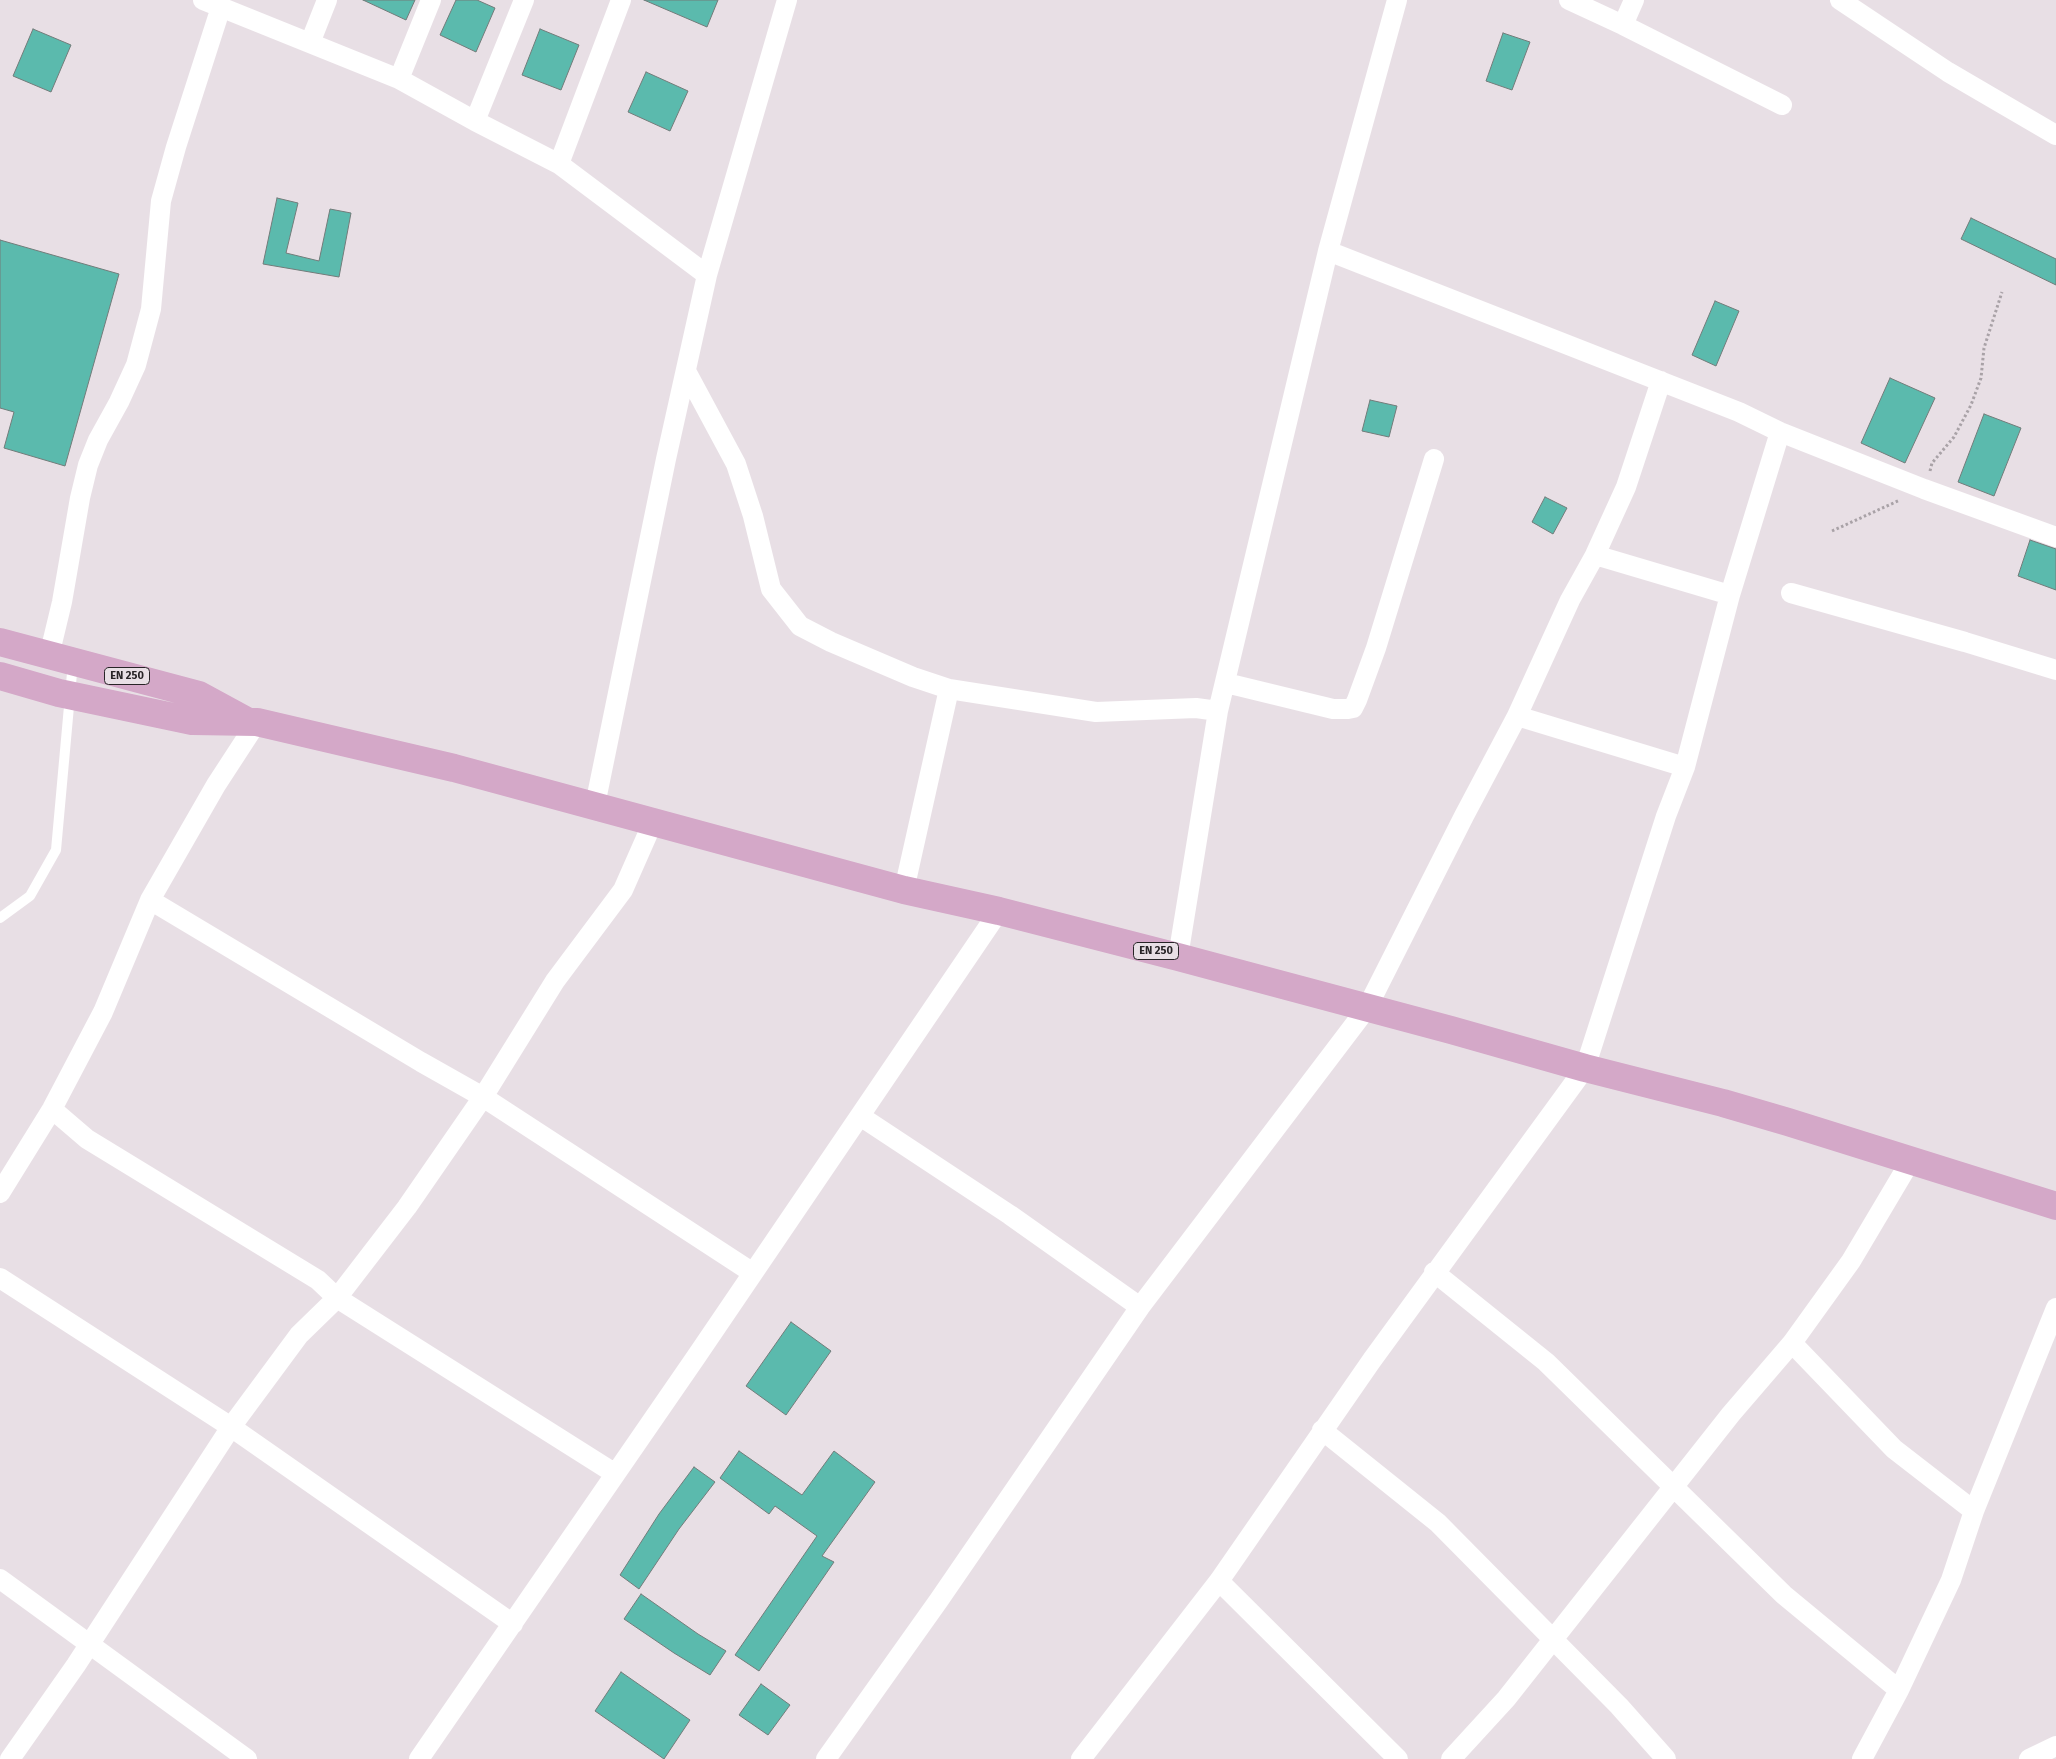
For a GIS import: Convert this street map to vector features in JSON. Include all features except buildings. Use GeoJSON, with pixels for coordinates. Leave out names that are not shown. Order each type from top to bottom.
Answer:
{"type":"FeatureCollection","features":[{"type":"Feature","properties":{"kind":"main road","name":"EN 250"},"geometry":{"type":"LineString","coordinates":[[0,642],[199,695],[252,722]]}},
{"type":"Feature","properties":{"kind":"main road","name":"EN 250"},"geometry":{"type":"LineString","coordinates":[[0,676],[33,686],[192,721],[252,722],[419,759],[904,890],[999,911],[1178,957],[1586,1068],[1724,1103],[2056,1206]]}},
{"type":"Feature","properties":{"kind":"street"},"geometry":{"type":"LineString","coordinates":[[310,43],[327,0]]}},
{"type":"Feature","properties":{"kind":"street"},"geometry":{"type":"LineString","coordinates":[[398,79],[430,0]]}},
{"type":"Feature","properties":{"kind":"street"},"geometry":{"type":"LineString","coordinates":[[475,121],[524,0]]}},
{"type":"Feature","properties":{"kind":"street"},"geometry":{"type":"LineString","coordinates":[[559,164],[622,0]]}},
{"type":"Feature","properties":{"kind":"street"},"geometry":{"type":"LineString","coordinates":[[595,805],[707,275],[787,0]]}},
{"type":"Feature","properties":{"kind":"street"},"geometry":{"type":"LineString","coordinates":[[1178,957],[1218,711],[1328,251],[1397,0]]}},
{"type":"Feature","properties":{"kind":"street"},"geometry":{"type":"LineString","coordinates":[[1569,0],[1782,105]]}},
{"type":"Feature","properties":{"kind":"street"},"geometry":{"type":"LineString","coordinates":[[1623,25],[1634,0]]}},
{"type":"Feature","properties":{"kind":"street"},"geometry":{"type":"LineString","coordinates":[[1840,0],[1948,72],[2056,135]]}},
{"type":"Feature","properties":{"kind":"street"},"geometry":{"type":"LineString","coordinates":[[61,658],[62,602],[80,498],[88,465],[98,440],[120,402],[136,364],[151,309],[161,201],[212,3],[398,79],[559,164],[707,275]]}},
{"type":"Feature","properties":{"kind":"street"},"geometry":{"type":"LineString","coordinates":[[1328,251],[1739,412],[1780,432],[1924,489],[2056,537]]}},
{"type":"Feature","properties":{"kind":"street"},"geometry":{"type":"LineString","coordinates":[[686,371],[736,464],[753,516],[771,589],[800,626],[831,642],[913,677],[949,689],[1096,712],[1196,708],[1218,711]]}},
{"type":"Feature","properties":{"kind":"street"},"geometry":{"type":"LineString","coordinates":[[826,1759],[1140,1307],[1367,1008],[1517,716],[1570,600],[1595,555],[1626,488],[1661,381]]}},
{"type":"Feature","properties":{"kind":"street"},"geometry":{"type":"LineString","coordinates":[[1081,1759],[1219,1582],[1322,1430],[1434,1272],[1586,1068],[1666,816],[1685,767],[1730,595],[1780,432]]}},
{"type":"Feature","properties":{"kind":"street"},"geometry":{"type":"LineString","coordinates":[[1226,683],[1333,709],[1348,710],[1353,708],[1376,648],[1434,459]]}},
{"type":"Feature","properties":{"kind":"street"},"geometry":{"type":"LineString","coordinates":[[1595,555],[1730,595]]}},
{"type":"Feature","properties":{"kind":"street"},"geometry":{"type":"LineString","coordinates":[[1792,593],[1966,642],[2056,670]]}},
{"type":"Feature","properties":{"kind":"street"},"geometry":{"type":"LineString","coordinates":[[904,890],[949,689]]}},
{"type":"Feature","properties":{"kind":"street"},"geometry":{"type":"LineString","coordinates":[[1517,716],[1685,767]]}},
{"type":"Feature","properties":{"kind":"street"},"geometry":{"type":"LineString","coordinates":[[0,1194],[52,1109],[103,1012],[150,900],[252,722]]}},
{"type":"Feature","properties":{"kind":"street"},"geometry":{"type":"LineString","coordinates":[[10,1759],[89,1644],[231,1427],[299,1335],[337,1298],[407,1207],[483,1097],[555,981],[623,890],[653,822]]}},
{"type":"Feature","properties":{"kind":"street"},"geometry":{"type":"LineString","coordinates":[[150,900],[483,1097],[753,1273]]}},
{"type":"Feature","properties":{"kind":"street"},"geometry":{"type":"LineString","coordinates":[[419,1759],[999,911]]}},
{"type":"Feature","properties":{"kind":"street"},"geometry":{"type":"LineString","coordinates":[[52,1109],[87,1139],[318,1280],[337,1298],[614,1473]]}},
{"type":"Feature","properties":{"kind":"street"},"geometry":{"type":"LineString","coordinates":[[860,1116],[1010,1216],[1140,1307]]}},
{"type":"Feature","properties":{"kind":"street"},"geometry":{"type":"LineString","coordinates":[[1451,1759],[1506,1699],[1730,1414],[1792,1343],[1851,1261],[1911,1160]]}},
{"type":"Feature","properties":{"kind":"street"},"geometry":{"type":"LineString","coordinates":[[1434,1272],[1546,1362],[1672,1488],[1784,1595],[1899,1690]]}},
{"type":"Feature","properties":{"kind":"street"},"geometry":{"type":"LineString","coordinates":[[0,1278],[231,1427],[513,1624]]}},
{"type":"Feature","properties":{"kind":"street"},"geometry":{"type":"LineString","coordinates":[[1862,1759],[1899,1690],[1951,1580],[1974,1511],[2056,1308]]}},
{"type":"Feature","properties":{"kind":"street"},"geometry":{"type":"LineString","coordinates":[[1792,1343],[1894,1449],[1974,1511]]}},
{"type":"Feature","properties":{"kind":"street"},"geometry":{"type":"LineString","coordinates":[[1322,1430],[1438,1523],[1619,1706],[1666,1759]]}},
{"type":"Feature","properties":{"kind":"street"},"geometry":{"type":"LineString","coordinates":[[0,1579],[247,1759]]}},
{"type":"Feature","properties":{"kind":"street"},"geometry":{"type":"LineString","coordinates":[[1219,1582],[1398,1759]]}},
{"type":"Feature","properties":{"kind":"street"},"geometry":{"type":"LineString","coordinates":[[2029,1759],[2056,1746]]}},
{"type":"Feature","properties":{"kind":"lane"},"geometry":{"type":"LineString","coordinates":[[0,918],[30,896],[56,850],[71,694],[61,658]]}},
{"type":"Feature","properties":{"kind":"path"},"geometry":{"type":"LineString","coordinates":[[1832,530],[1924,489],[1932,463],[1954,437],[1971,405],[1981,378],[1984,348],[2002,292]]}}]}
